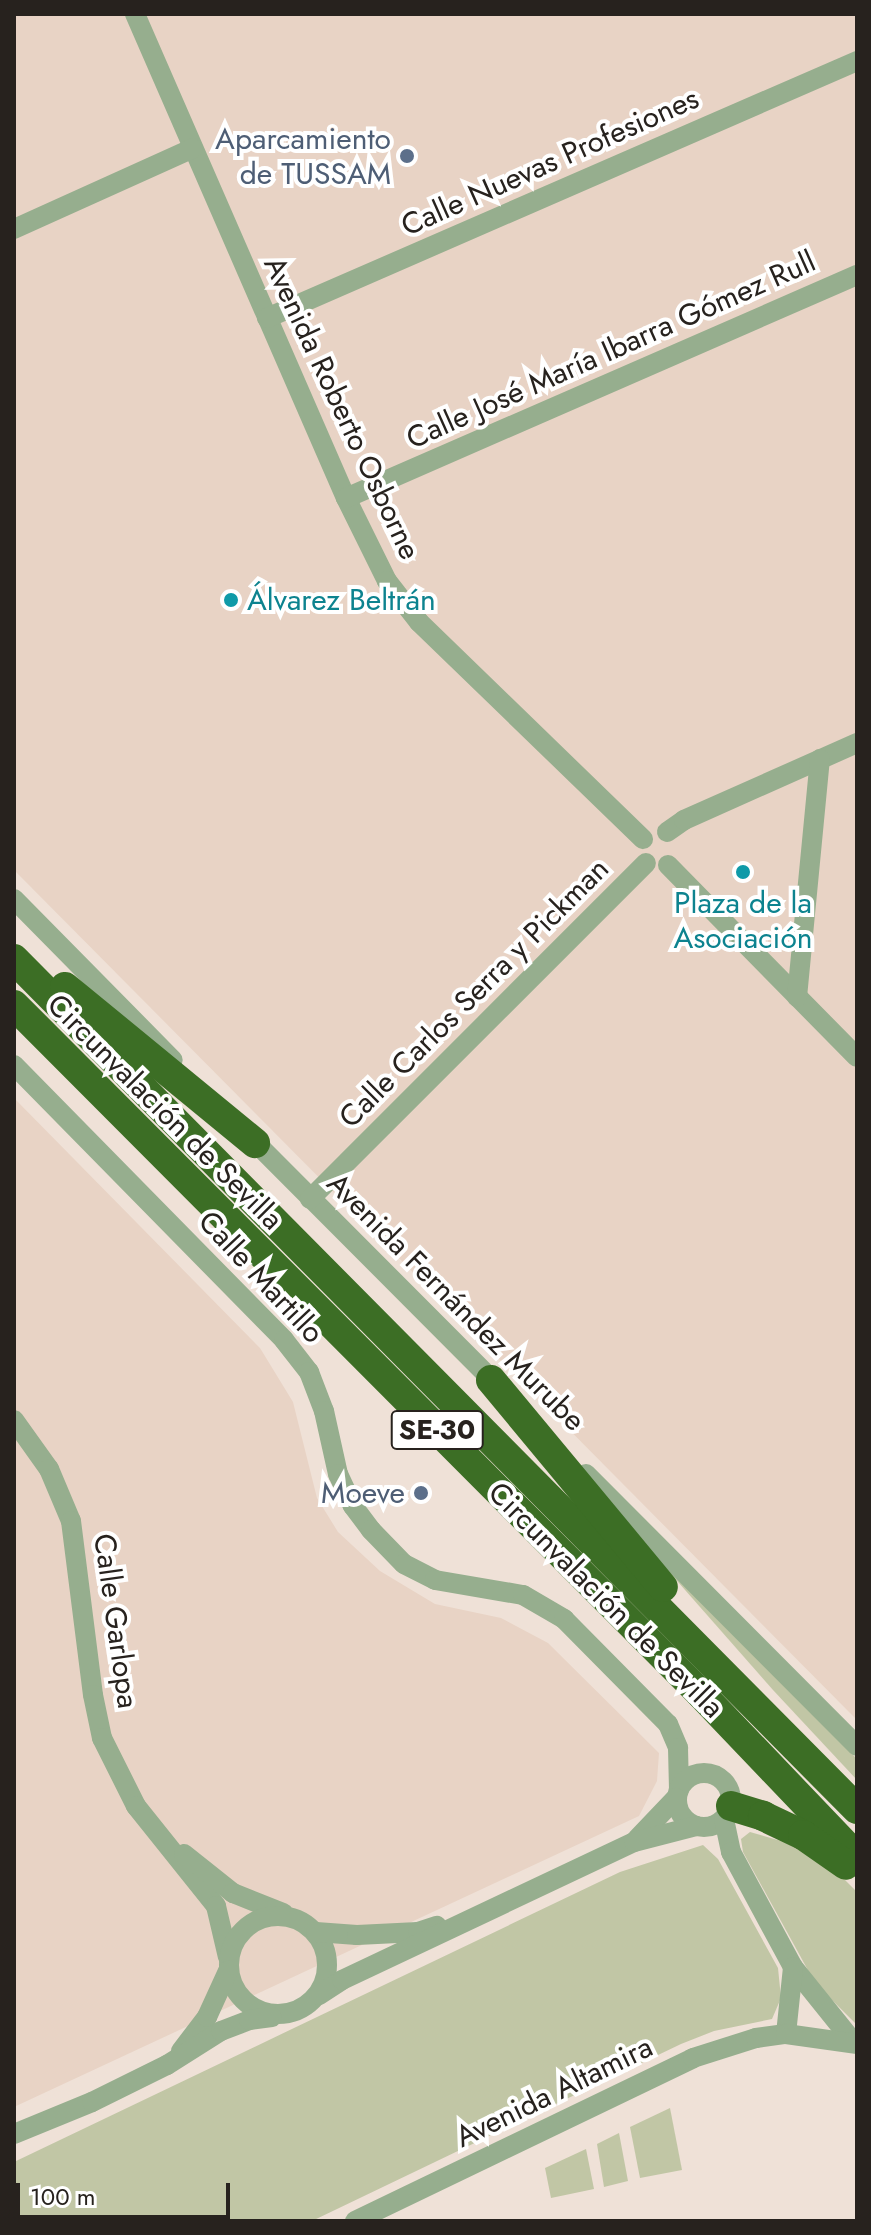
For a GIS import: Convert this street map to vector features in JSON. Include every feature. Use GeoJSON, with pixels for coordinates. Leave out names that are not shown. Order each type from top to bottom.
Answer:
{"type":"FeatureCollection","features":[{"type":"Feature","properties":{"kind":"highway"},"geometry":{"type":"LineString","coordinates":[[14,952],[63,985],[255,1143]]}},
{"type":"Feature","properties":{"kind":"highway","name":"Circunvalación de Sevilla"},"geometry":{"type":"LineString","coordinates":[[14,959],[857,1809]]}},
{"type":"Feature","properties":{"kind":"highway","name":"Circunvalación de Sevilla"},"geometry":{"type":"LineString","coordinates":[[14,1005],[701,1694],[857,1857]]}},
{"type":"Feature","properties":{"kind":"highway"},"geometry":{"type":"LineString","coordinates":[[491,1380],[781,1730]]}},
{"type":"Feature","properties":{"kind":"highway"},"geometry":{"type":"LineString","coordinates":[[714,1819],[763,1816],[803,1835],[857,1871]]}},
{"type":"Feature","properties":{"kind":"street","name":"Avenida Roberto Osborne"},"geometry":{"type":"LineString","coordinates":[[135,14],[346,498],[387,581],[419,622],[643,839]]}},
{"type":"Feature","properties":{"kind":"street","name":"Calle Nuevas Profesiones"},"geometry":{"type":"LineString","coordinates":[[267,318],[857,61]]}},
{"type":"Feature","properties":{"kind":"street"},"geometry":{"type":"LineString","coordinates":[[14,229],[193,148]]}},
{"type":"Feature","properties":{"kind":"street","name":"Calle José María Ibarra Gómez Rull"},"geometry":{"type":"LineString","coordinates":[[346,498],[857,275]]}},
{"type":"Feature","properties":{"kind":"street"},"geometry":{"type":"LineString","coordinates":[[667,832],[677,846],[676,857],[668,865],[657,868],[646,863],[640,849],[643,839],[651,832],[667,832],[684,820],[857,743]]}},
{"type":"Feature","properties":{"kind":"street"},"geometry":{"type":"LineString","coordinates":[[797,997],[820,759]]}},
{"type":"Feature","properties":{"kind":"street","name":"Calle Carlos Serra y Pickman"},"geometry":{"type":"LineString","coordinates":[[310,1199],[646,863]]}},
{"type":"Feature","properties":{"kind":"street"},"geometry":{"type":"LineString","coordinates":[[668,865],[857,1057]]}},
{"type":"Feature","properties":{"kind":"street","name":"Avenida Fernández Murube"},"geometry":{"type":"LineString","coordinates":[[14,899],[491,1380],[853,1733]]}},
{"type":"Feature","properties":{"kind":"street","name":"Calle Martillo"},"geometry":{"type":"LineString","coordinates":[[14,1065],[284,1340],[309,1372],[324,1411],[338,1474],[353,1506],[371,1530],[404,1564],[435,1580],[523,1595],[564,1619],[668,1724],[678,1748],[678,1794]]}},
{"type":"Feature","properties":{"kind":"street","name":"Calle Garlopa"},"geometry":{"type":"LineString","coordinates":[[14,1420],[49,1469],[71,1521],[93,1695],[102,1738],[117,1774],[156,1832],[216,1906],[228,1964]]}},
{"type":"Feature","properties":{"kind":"street"},"geometry":{"type":"LineString","coordinates":[[14,2134],[92,2102],[167,2065],[221,2031],[249,2020],[297,2012],[342,1980],[634,1842],[714,1819],[729,1787],[715,1775],[692,1775],[634,1842]]}},
{"type":"Feature","properties":{"kind":"street"},"geometry":{"type":"LineString","coordinates":[[678,1794],[681,1815],[714,1819]]}},
{"type":"Feature","properties":{"kind":"street"},"geometry":{"type":"LineString","coordinates":[[714,1819],[793,1967],[855,2043]]}},
{"type":"Feature","properties":{"kind":"street","name":"Calle Garlopa"},"geometry":{"type":"LineString","coordinates":[[156,1832],[233,1893],[289,1916]]}},
{"type":"Feature","properties":{"kind":"street"},"geometry":{"type":"LineString","coordinates":[[167,2065],[207,2017],[239,1933],[264,1916],[289,1916],[316,1932],[357,1935],[418,1932],[491,1911]]}},
{"type":"Feature","properties":{"kind":"street"},"geometry":{"type":"LineString","coordinates":[[316,1932],[329,1965],[319,1995]]}},
{"type":"Feature","properties":{"kind":"street"},"geometry":{"type":"LineString","coordinates":[[228,1964],[237,1995],[257,2011],[280,2016]]}},
{"type":"Feature","properties":{"kind":"street"},"geometry":{"type":"LineString","coordinates":[[786,2028],[793,1967]]}},
{"type":"Feature","properties":{"kind":"street"},"geometry":{"type":"LineString","coordinates":[[786,2028],[797,2008],[814,2005],[826,2008]]}},
{"type":"Feature","properties":{"kind":"street"},"geometry":{"type":"LineString","coordinates":[[786,2028],[855,2043]]}},
{"type":"Feature","properties":{"kind":"street","name":"Avenida Altamira"},"geometry":{"type":"LineString","coordinates":[[355,2221],[693,2058],[786,2028]]}},
{"type":"Feature","properties":{"kind":"street"},"geometry":{"type":"LineString","coordinates":[[14,2118],[92,2102]]}},
{"type":"Feature","properties":{"kind":"shaded area"},"geometry":{"type":"Polygon","coordinates":[[[14,14],[857,14],[857,1720],[14,870],[14,14]]]}},
{"type":"Feature","properties":{"kind":"shaded area"},"geometry":{"type":"Polygon","coordinates":[[[14,1098],[260,1348],[293,1402],[317,1498],[338,1532],[380,1571],[435,1604],[501,1618],[548,1643],[659,1753],[657,1781],[639,1816],[14,2107],[14,1098]]]}},
{"type":"Feature","properties":{"kind":"green space"},"geometry":{"type":"Polygon","coordinates":[[[649,1549],[857,1759],[857,1780],[773,1690],[649,1549]]]}},
{"type":"Feature","properties":{"kind":"green space"},"geometry":{"type":"Polygon","coordinates":[[[750,1832],[799,1846],[835,1870],[857,1892],[857,2025],[815,1983],[743,1852],[741,1839],[750,1832]]]}},
{"type":"Feature","properties":{"kind":"green space"},"geometry":{"type":"Polygon","coordinates":[[[703,1845],[718,1859],[778,1968],[781,1998],[772,2019],[714,2031],[681,2044],[312,2221],[14,2221],[14,2162],[620,1872],[703,1845]]]}},
{"type":"Feature","properties":{"kind":"green space"},"geometry":{"type":"Polygon","coordinates":[[[670,2108],[682,2170],[640,2178],[630,2127],[670,2108]]]}},
{"type":"Feature","properties":{"kind":"green space"},"geometry":{"type":"Polygon","coordinates":[[[619,2133],[628,2181],[604,2187],[597,2144],[619,2133]]]}},
{"type":"Feature","properties":{"kind":"green space"},"geometry":{"type":"Polygon","coordinates":[[[586,2149],[594,2189],[551,2198],[545,2168],[586,2149]]]}},
{"type":"Feature","properties":{"kind":"place","name":"Aparcamiento de TUSSAM"},"geometry":{"type":"Point","coordinates":[407,156]}},
{"type":"Feature","properties":{"kind":"place","name":"Álvarez Beltrán"},"geometry":{"type":"Point","coordinates":[231,600]}},
{"type":"Feature","properties":{"kind":"place","name":"Plaza de la Asociación"},"geometry":{"type":"Point","coordinates":[743,872]}},
{"type":"Feature","properties":{"kind":"place","name":"Moeve"},"geometry":{"type":"Point","coordinates":[421,1493]}}]}
